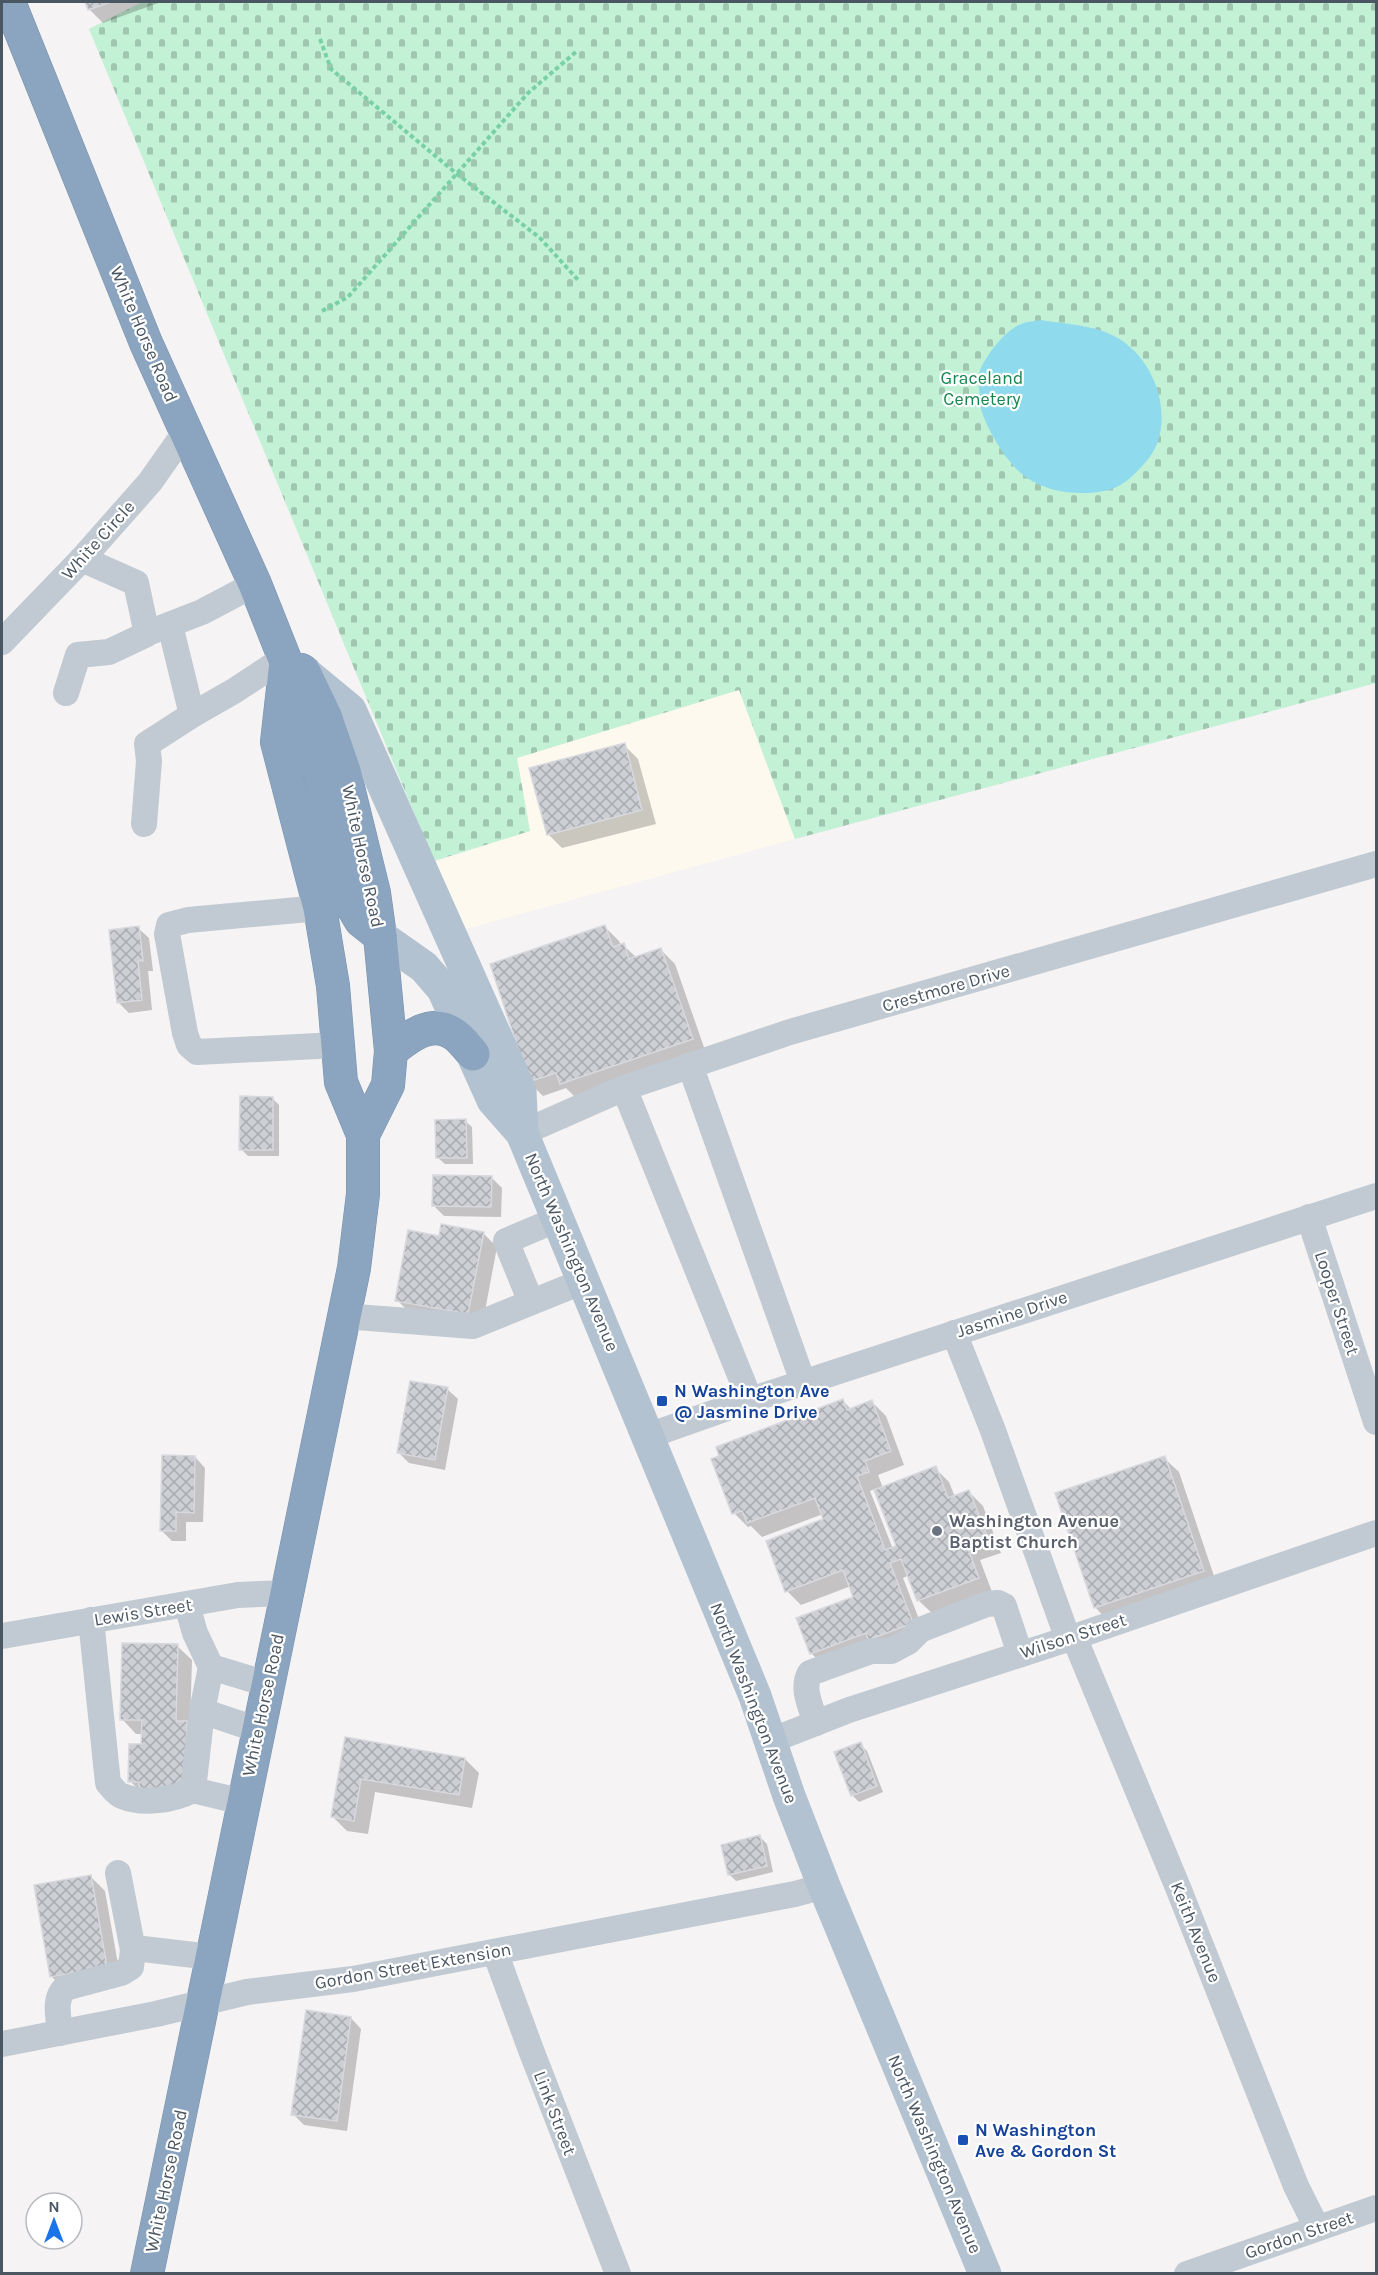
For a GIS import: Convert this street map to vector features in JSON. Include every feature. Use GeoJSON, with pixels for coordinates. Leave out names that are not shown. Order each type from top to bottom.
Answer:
{"type":"FeatureCollection","features":[{"type":"Feature","properties":{"kind":"highway","name":"White Horse Road"},"geometry":{"type":"LineString","coordinates":[[9,2],[146,343],[292,664],[277,742],[320,908],[333,986],[341,1082],[363,1134],[363,1194],[354,1268],[147,2274]]}},
{"type":"Feature","properties":{"kind":"highway"},"geometry":{"type":"LineString","coordinates":[[292,664],[302,727],[319,772],[349,901],[361,921],[380,936]]}},
{"type":"Feature","properties":{"kind":"highway","name":"White Horse Road"},"geometry":{"type":"LineString","coordinates":[[363,1134],[388,1085],[391,1051],[380,936]]}},
{"type":"Feature","properties":{"kind":"highway"},"geometry":{"type":"LineString","coordinates":[[391,1051],[408,1036],[435,1028],[452,1032],[473,1054]]}},
{"type":"Feature","properties":{"kind":"main road","name":"North Washington Avenue"},"geometry":{"type":"LineString","coordinates":[[292,664],[350,710],[520,1091],[522,1133]]}},
{"type":"Feature","properties":{"kind":"main road","name":"North Washington Avenue"},"geometry":{"type":"LineString","coordinates":[[380,936],[424,967],[443,989],[493,1100],[522,1133],[755,1696],[824,1886],[985,2274]]}},
{"type":"Feature","properties":{"kind":"street","name":"White Circle"},"geometry":{"type":"LineString","coordinates":[[2,642],[82,559],[150,482],[186,431]]}},
{"type":"Feature","properties":{"kind":"street"},"geometry":{"type":"LineString","coordinates":[[82,559],[136,583],[158,629],[192,715]]}},
{"type":"Feature","properties":{"kind":"street"},"geometry":{"type":"LineString","coordinates":[[66,693],[78,655],[110,652],[158,629],[202,612],[255,584]]}},
{"type":"Feature","properties":{"kind":"street"},"geometry":{"type":"LineString","coordinates":[[144,824],[149,761],[147,744],[234,691],[292,664]]}},
{"type":"Feature","properties":{"kind":"street","name":"Crestmore Drive"},"geometry":{"type":"LineString","coordinates":[[522,1133],[624,1088],[790,1032],[1377,864]]}},
{"type":"Feature","properties":{"kind":"street"},"geometry":{"type":"LineString","coordinates":[[320,908],[188,920],[169,925],[167,934],[185,1033],[189,1044],[197,1052],[337,1045]]}},
{"type":"Feature","properties":{"kind":"street"},"geometry":{"type":"LineString","coordinates":[[690,1065],[804,1382]]}},
{"type":"Feature","properties":{"kind":"street"},"geometry":{"type":"LineString","coordinates":[[624,1088],[750,1400]]}},
{"type":"Feature","properties":{"kind":"street","name":"Jasmine Drive"},"geometry":{"type":"LineString","coordinates":[[648,1436],[804,1382],[1377,1196]]}},
{"type":"Feature","properties":{"kind":"street","name":"Looper Street"},"geometry":{"type":"LineString","coordinates":[[1309,1217],[1377,1422]]}},
{"type":"Feature","properties":{"kind":"street"},"geometry":{"type":"LineString","coordinates":[[531,1302],[506,1241],[558,1219]]}},
{"type":"Feature","properties":{"kind":"street"},"geometry":{"type":"LineString","coordinates":[[343,1316],[473,1326],[584,1281]]}},
{"type":"Feature","properties":{"kind":"street","name":"Keith Avenue"},"geometry":{"type":"LineString","coordinates":[[954,1333],[1071,1638],[1179,1890],[1296,2186],[1317,2228]]}},
{"type":"Feature","properties":{"kind":"street","name":"Wilson Street"},"geometry":{"type":"LineString","coordinates":[[770,1741],[849,1710],[1071,1638],[1377,1533]]}},
{"type":"Feature","properties":{"kind":"street","name":"Lewis Street"},"geometry":{"type":"LineString","coordinates":[[2,1636],[238,1595],[286,1593]]}},
{"type":"Feature","properties":{"kind":"street"},"geometry":{"type":"LineString","coordinates":[[816,1723],[805,1681],[810,1672],[871,1651],[891,1651],[908,1642],[920,1630],[987,1604],[998,1603],[1004,1606],[1020,1654]]}},
{"type":"Feature","properties":{"kind":"street"},"geometry":{"type":"LineString","coordinates":[[187,1605],[195,1633],[211,1667],[202,1711],[193,1790]]}},
{"type":"Feature","properties":{"kind":"street"},"geometry":{"type":"LineString","coordinates":[[91,1620],[108,1783],[119,1796],[139,1800],[178,1797],[193,1790],[243,1802]]}},
{"type":"Feature","properties":{"kind":"street"},"geometry":{"type":"LineString","coordinates":[[211,1667],[267,1684]]}},
{"type":"Feature","properties":{"kind":"street"},"geometry":{"type":"LineString","coordinates":[[202,1711],[258,1730]]}},
{"type":"Feature","properties":{"kind":"street"},"geometry":{"type":"LineString","coordinates":[[60,2032],[57,2000],[65,1988],[121,1973],[131,1967],[134,1950],[118,1873]]}},
{"type":"Feature","properties":{"kind":"street","name":"Gordon Street Extension"},"geometry":{"type":"LineString","coordinates":[[2,2044],[156,2014],[247,1992],[353,1979],[795,1894],[824,1886]]}},
{"type":"Feature","properties":{"kind":"street"},"geometry":{"type":"LineString","coordinates":[[134,1950],[143,1948],[211,1957]]}},
{"type":"Feature","properties":{"kind":"street","name":"Link Street"},"geometry":{"type":"LineString","coordinates":[[495,1952],[618,2274]]}},
{"type":"Feature","properties":{"kind":"street","name":"Gordon Street"},"geometry":{"type":"LineString","coordinates":[[1186,2274],[1377,2208]]}},
{"type":"Feature","properties":{"kind":"path"},"geometry":{"type":"LineString","coordinates":[[320,39],[331,69],[457,174],[540,238],[579,281]]}},
{"type":"Feature","properties":{"kind":"path"},"geometry":{"type":"LineString","coordinates":[[322,311],[348,297],[528,93],[577,51]]}},
{"type":"Feature","properties":{"kind":"shaded area"},"geometry":{"type":"Polygon","coordinates":[[[739,690],[795,839],[462,930],[434,862],[530,831],[517,758],[739,690]]]}},
{"type":"Feature","properties":{"kind":"green space","name":"Graceland Cemetery"},"geometry":{"type":"Polygon","coordinates":[[[142,2],[1376,2],[1376,683],[795,839],[739,690],[517,758],[530,831],[434,861],[89,29],[142,2]]]}},
{"type":"Feature","properties":{"kind":"water"},"geometry":{"type":"Polygon","coordinates":[[[1041,320],[1089,327],[1116,337],[1140,357],[1155,384],[1162,414],[1157,444],[1152,454],[1129,479],[1112,489],[1082,493],[1060,491],[1039,485],[1012,464],[988,427],[981,406],[979,373],[990,353],[1007,333],[1021,324],[1041,320]]]}},
{"type":"Feature","properties":{"kind":"building"},"geometry":{"type":"Polygon","coordinates":[[[85,2],[111,2],[88,10],[85,2]]]}},
{"type":"Feature","properties":{"kind":"building"},"geometry":{"type":"Polygon","coordinates":[[[625,743],[642,810],[547,835],[529,768],[625,743]]]}},
{"type":"Feature","properties":{"kind":"building"},"geometry":{"type":"Polygon","coordinates":[[[605,925],[613,947],[624,943],[629,959],[661,948],[693,1039],[560,1084],[556,1073],[528,1082],[490,964],[605,925]]]}},
{"type":"Feature","properties":{"kind":"building"},"geometry":{"type":"Polygon","coordinates":[[[139,926],[143,961],[138,961],[142,1000],[117,1003],[109,930],[139,926]]]}},
{"type":"Feature","properties":{"kind":"building"},"geometry":{"type":"Polygon","coordinates":[[[240,1096],[273,1097],[273,1150],[239,1150],[240,1096]]]}},
{"type":"Feature","properties":{"kind":"building"},"geometry":{"type":"Polygon","coordinates":[[[466,1119],[467,1158],[436,1158],[435,1120],[466,1119]]]}},
{"type":"Feature","properties":{"kind":"building"},"geometry":{"type":"Polygon","coordinates":[[[433,1175],[492,1176],[491,1207],[432,1206],[433,1175]]]}},
{"type":"Feature","properties":{"kind":"building"},"geometry":{"type":"Polygon","coordinates":[[[441,1224],[484,1232],[468,1314],[395,1301],[408,1230],[439,1236],[441,1224]]]}},
{"type":"Feature","properties":{"kind":"building"},"geometry":{"type":"Polygon","coordinates":[[[410,1381],[448,1387],[435,1460],[397,1453],[410,1381]]]}},
{"type":"Feature","properties":{"kind":"building","name":"Washington Avenue Baptist Church"},"geometry":{"type":"Polygon","coordinates":[[[843,1399],[847,1410],[872,1400],[891,1451],[865,1461],[869,1472],[857,1476],[885,1550],[896,1546],[874,1490],[936,1466],[948,1498],[969,1490],[988,1538],[967,1546],[979,1578],[917,1601],[901,1559],[890,1563],[913,1623],[868,1640],[866,1633],[810,1654],[796,1618],[853,1597],[843,1570],[785,1592],[766,1541],[823,1519],[815,1498],[747,1523],[742,1511],[732,1514],[711,1459],[719,1456],[716,1447],[843,1399]]]}},
{"type":"Feature","properties":{"kind":"building"},"geometry":{"type":"Polygon","coordinates":[[[162,1455],[195,1456],[194,1513],[176,1512],[176,1531],[160,1531],[162,1455]]]}},
{"type":"Feature","properties":{"kind":"building"},"geometry":{"type":"Polygon","coordinates":[[[1165,1456],[1204,1571],[1094,1608],[1055,1493],[1165,1456]]]}},
{"type":"Feature","properties":{"kind":"building"},"geometry":{"type":"Polygon","coordinates":[[[122,1643],[178,1644],[176,1721],[187,1721],[185,1790],[139,1789],[139,1782],[128,1782],[129,1744],[141,1744],[142,1720],[120,1720],[122,1643]]]}},
{"type":"Feature","properties":{"kind":"building"},"geometry":{"type":"Polygon","coordinates":[[[345,1737],[465,1758],[459,1795],[361,1779],[354,1821],[331,1817],[345,1737]]]}},
{"type":"Feature","properties":{"kind":"building"},"geometry":{"type":"Polygon","coordinates":[[[861,1742],[877,1786],[851,1796],[834,1752],[861,1742]]]}},
{"type":"Feature","properties":{"kind":"building"},"geometry":{"type":"Polygon","coordinates":[[[760,1835],[767,1866],[728,1875],[721,1845],[760,1835]]]}},
{"type":"Feature","properties":{"kind":"building"},"geometry":{"type":"Polygon","coordinates":[[[91,1875],[107,1967],[50,1977],[34,1885],[91,1875]]]}},
{"type":"Feature","properties":{"kind":"building"},"geometry":{"type":"Polygon","coordinates":[[[306,2010],[351,2017],[337,2121],[291,2115],[306,2010]]]}},
{"type":"Feature","properties":{"kind":"place","name":"N Washington Ave @ Jasmine Drive"},"geometry":{"type":"Point","coordinates":[662,1401]}},
{"type":"Feature","properties":{"kind":"place","name":"Washington Avenue Baptist Church"},"geometry":{"type":"Point","coordinates":[937,1531]}},
{"type":"Feature","properties":{"kind":"place","name":"N Washington Ave & Gordon St"},"geometry":{"type":"Point","coordinates":[963,2140]}}]}
